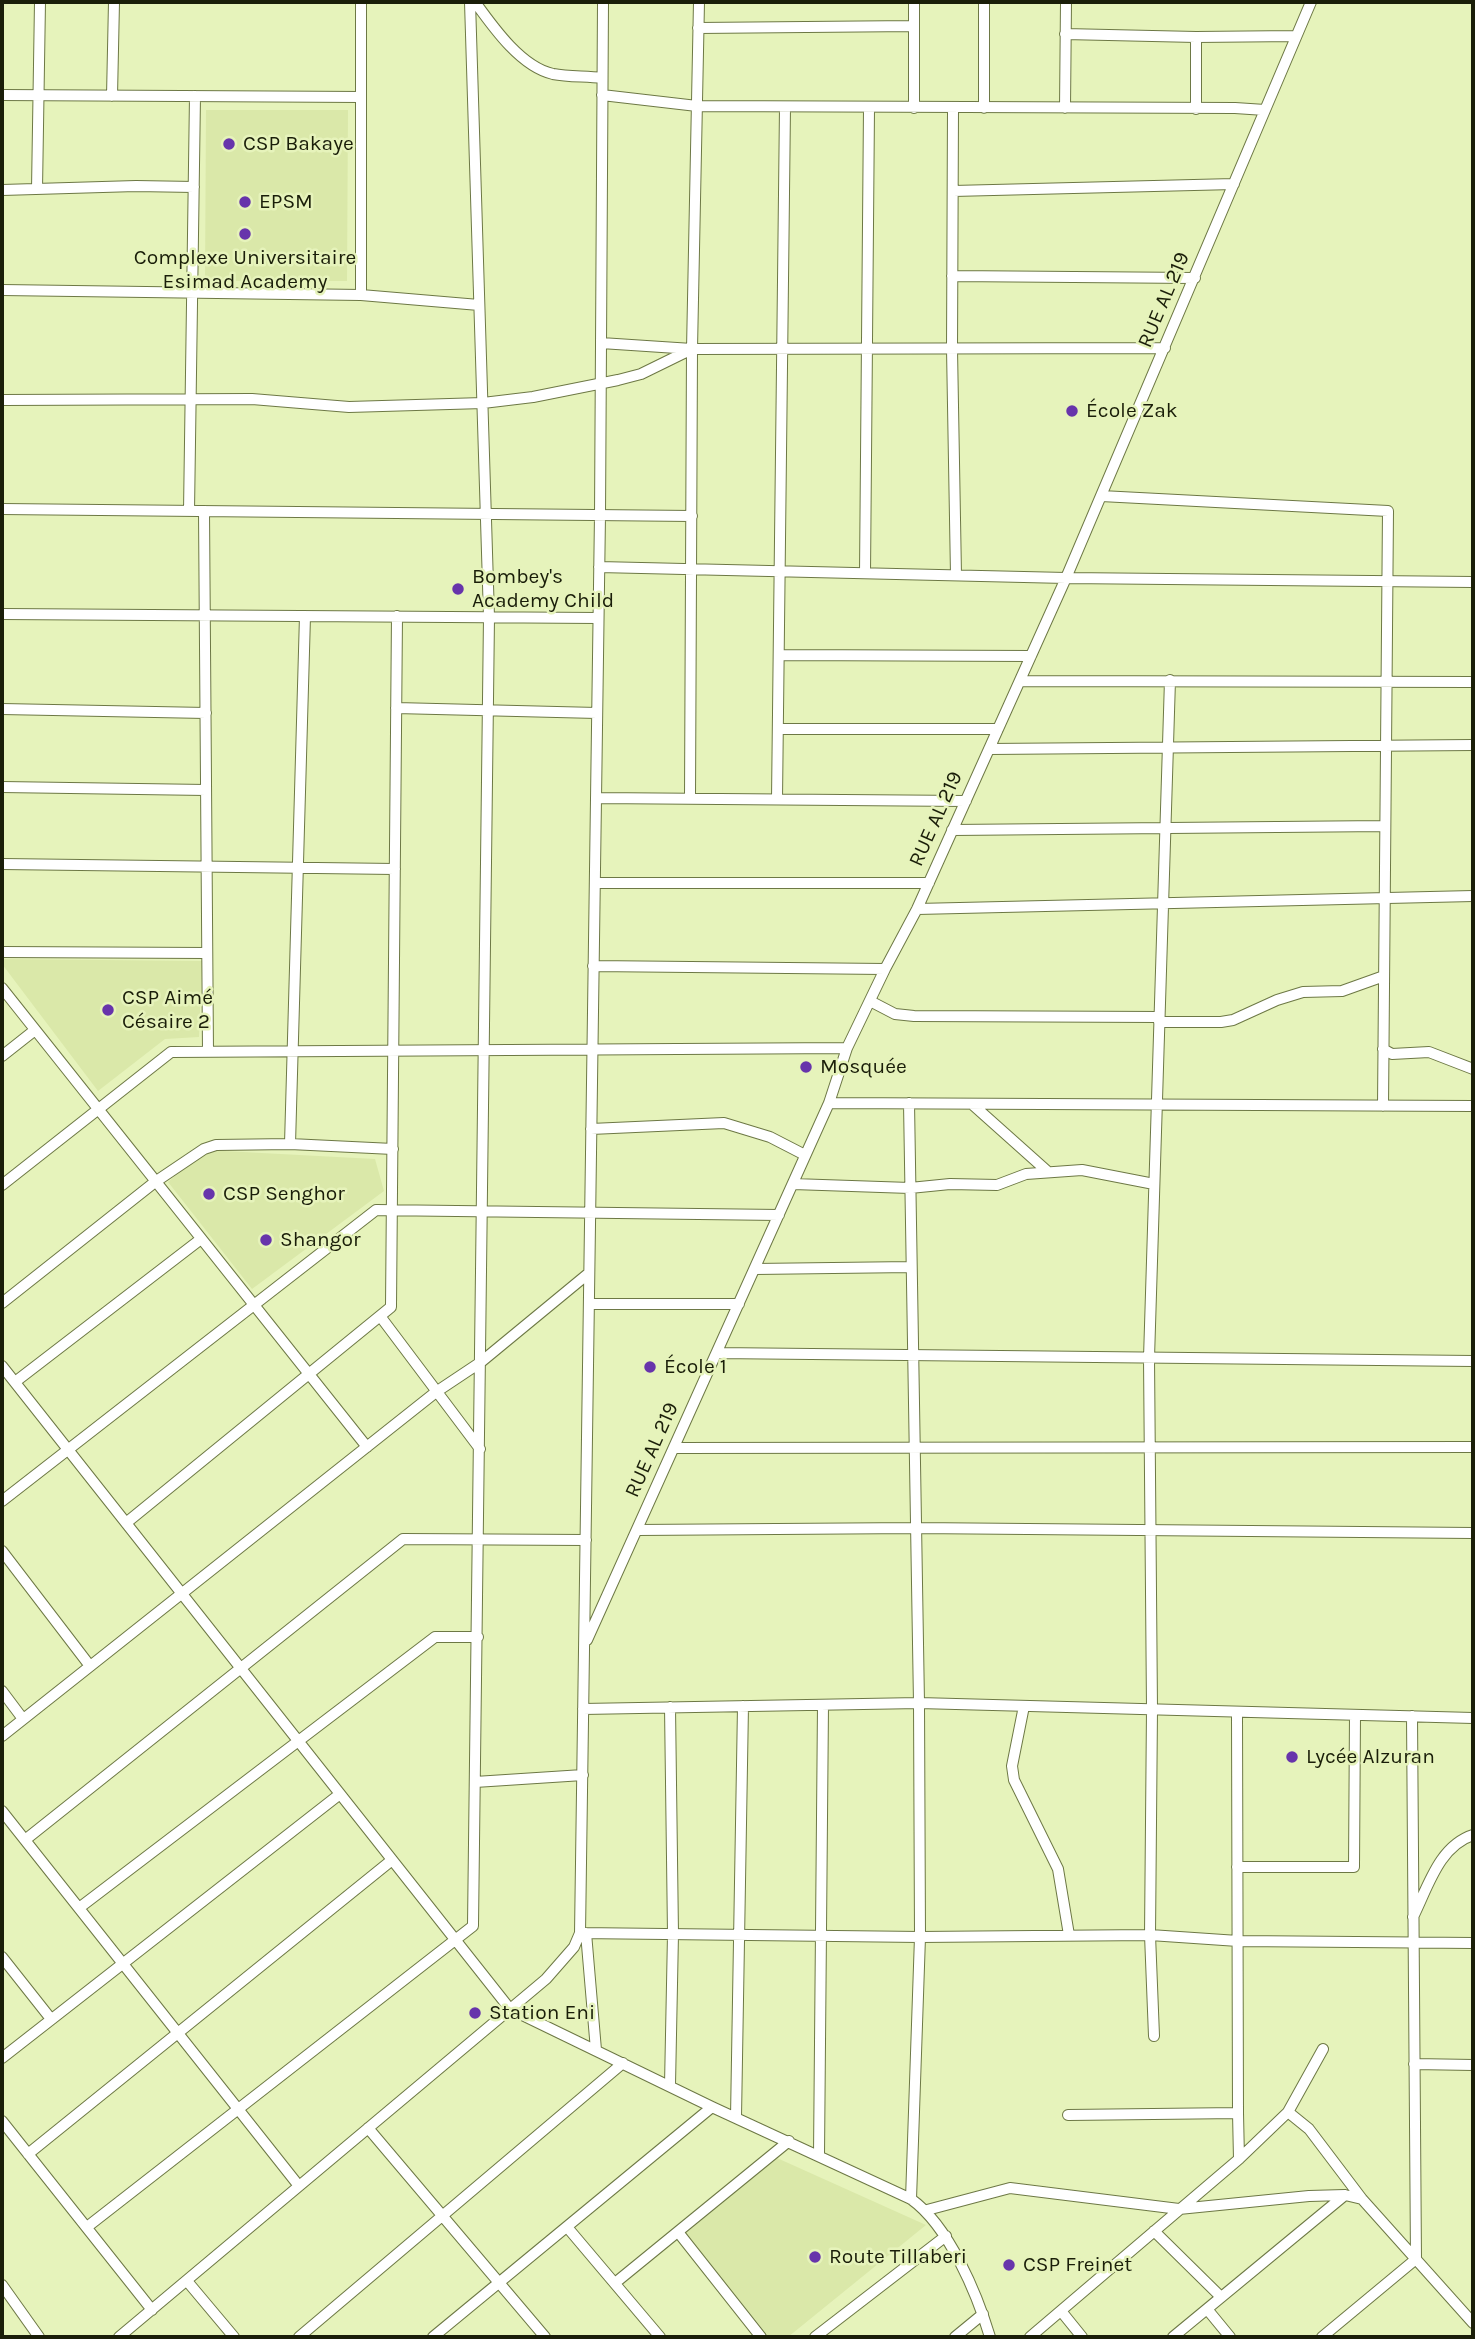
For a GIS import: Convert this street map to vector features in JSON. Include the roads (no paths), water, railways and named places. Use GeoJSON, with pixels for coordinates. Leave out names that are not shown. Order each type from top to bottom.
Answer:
{"type":"FeatureCollection","features":[{"type":"Feature","properties":{"kind":"street"},"geometry":{"type":"LineString","coordinates":[[37,189],[40,2]]}},
{"type":"Feature","properties":{"kind":"street"},"geometry":{"type":"LineString","coordinates":[[113,96],[114,2]]}},
{"type":"Feature","properties":{"kind":"street"},"geometry":{"type":"LineString","coordinates":[[361,2],[361,295]]}},
{"type":"Feature","properties":{"kind":"street"},"geometry":{"type":"LineString","coordinates":[[472,2],[499,35],[535,66],[551,74],[602,78]]}},
{"type":"Feature","properties":{"kind":"street"},"geometry":{"type":"LineString","coordinates":[[87,2227],[473,1926],[489,617],[472,2]]}},
{"type":"Feature","properties":{"kind":"street"},"geometry":{"type":"LineString","coordinates":[[596,2050],[583,1933],[583,1709],[600,515],[603,2]]}},
{"type":"Feature","properties":{"kind":"street"},"geometry":{"type":"LineString","coordinates":[[690,797],[692,349],[699,2]]}},
{"type":"Feature","properties":{"kind":"street"},"geometry":{"type":"LineString","coordinates":[[914,2],[914,108]]}},
{"type":"Feature","properties":{"kind":"street"},"geometry":{"type":"LineString","coordinates":[[984,2],[984,108]]}},
{"type":"Feature","properties":{"kind":"street"},"geometry":{"type":"LineString","coordinates":[[1065,108],[1066,2]]}},
{"type":"Feature","properties":{"kind":"street","name":"RUE AL 219"},"geometry":{"type":"LineString","coordinates":[[585,1646],[804,1155],[830,1103],[847,1048],[884,969],[917,909],[1066,578],[1311,2]]}},
{"type":"Feature","properties":{"kind":"street"},"geometry":{"type":"LineString","coordinates":[[698,27],[914,26]]}},
{"type":"Feature","properties":{"kind":"street"},"geometry":{"type":"LineString","coordinates":[[1066,33],[1196,37],[1296,36]]}},
{"type":"Feature","properties":{"kind":"street"},"geometry":{"type":"LineString","coordinates":[[1196,37],[1196,109]]}},
{"type":"Feature","properties":{"kind":"street"},"geometry":{"type":"LineString","coordinates":[[2,95],[361,97]]}},
{"type":"Feature","properties":{"kind":"street"},"geometry":{"type":"LineString","coordinates":[[602,95],[697,106],[1265,110]]}},
{"type":"Feature","properties":{"kind":"street"},"geometry":{"type":"LineString","coordinates":[[189,511],[195,96]]}},
{"type":"Feature","properties":{"kind":"street"},"geometry":{"type":"LineString","coordinates":[[778,799],[785,107]]}},
{"type":"Feature","properties":{"kind":"street"},"geometry":{"type":"LineString","coordinates":[[865,573],[869,108]]}},
{"type":"Feature","properties":{"kind":"street"},"geometry":{"type":"LineString","coordinates":[[953,108],[952,349],[956,575]]}},
{"type":"Feature","properties":{"kind":"street"},"geometry":{"type":"LineString","coordinates":[[953,191],[1234,184]]}},
{"type":"Feature","properties":{"kind":"street"},"geometry":{"type":"LineString","coordinates":[[2,190],[194,187]]}},
{"type":"Feature","properties":{"kind":"street"},"geometry":{"type":"LineString","coordinates":[[953,276],[1195,278]]}},
{"type":"Feature","properties":{"kind":"street"},"geometry":{"type":"LineString","coordinates":[[2,290],[361,295],[480,305]]}},
{"type":"Feature","properties":{"kind":"street"},"geometry":{"type":"LineString","coordinates":[[601,343],[692,349],[1166,348]]}},
{"type":"Feature","properties":{"kind":"street"},"geometry":{"type":"LineString","coordinates":[[2,400],[252,399],[349,407],[483,403],[600,385],[641,374],[692,349]]}},
{"type":"Feature","properties":{"kind":"street"},"geometry":{"type":"LineString","coordinates":[[1101,496],[1388,511],[1383,1105]]}},
{"type":"Feature","properties":{"kind":"street"},"geometry":{"type":"LineString","coordinates":[[2,509],[692,516]]}},
{"type":"Feature","properties":{"kind":"street"},"geometry":{"type":"LineString","coordinates":[[204,511],[208,1052]]}},
{"type":"Feature","properties":{"kind":"street"},"geometry":{"type":"LineString","coordinates":[[599,567],[1066,578],[1473,582]]}},
{"type":"Feature","properties":{"kind":"street"},"geometry":{"type":"LineString","coordinates":[[2,614],[598,618]]}},
{"type":"Feature","properties":{"kind":"street"},"geometry":{"type":"LineString","coordinates":[[290,1144],[305,616]]}},
{"type":"Feature","properties":{"kind":"street"},"geometry":{"type":"LineString","coordinates":[[126,1523],[391,1307],[397,616]]}},
{"type":"Feature","properties":{"kind":"street"},"geometry":{"type":"LineString","coordinates":[[779,655],[1031,656]]}},
{"type":"Feature","properties":{"kind":"street"},"geometry":{"type":"LineString","coordinates":[[1154,2036],[1150,1935],[1152,1709],[1149,1358],[1170,680]]}},
{"type":"Feature","properties":{"kind":"street"},"geometry":{"type":"LineString","coordinates":[[1020,681],[1473,682]]}},
{"type":"Feature","properties":{"kind":"street"},"geometry":{"type":"LineString","coordinates":[[396,708],[597,713]]}},
{"type":"Feature","properties":{"kind":"street"},"geometry":{"type":"LineString","coordinates":[[2,709],[206,712]]}},
{"type":"Feature","properties":{"kind":"street"},"geometry":{"type":"LineString","coordinates":[[778,729],[998,729]]}},
{"type":"Feature","properties":{"kind":"street"},"geometry":{"type":"LineString","coordinates":[[989,750],[1473,745]]}},
{"type":"Feature","properties":{"kind":"street"},"geometry":{"type":"LineString","coordinates":[[2,787],[206,790]]}},
{"type":"Feature","properties":{"kind":"street"},"geometry":{"type":"LineString","coordinates":[[596,799],[690,797],[965,801]]}},
{"type":"Feature","properties":{"kind":"street"},"geometry":{"type":"LineString","coordinates":[[952,830],[1385,826]]}},
{"type":"Feature","properties":{"kind":"street"},"geometry":{"type":"LineString","coordinates":[[2,864],[395,869]]}},
{"type":"Feature","properties":{"kind":"street"},"geometry":{"type":"LineString","coordinates":[[594,883],[929,883]]}},
{"type":"Feature","properties":{"kind":"street"},"geometry":{"type":"LineString","coordinates":[[917,909],[1473,896]]}},
{"type":"Feature","properties":{"kind":"street"},"geometry":{"type":"LineString","coordinates":[[2,952],[207,953]]}},
{"type":"Feature","properties":{"kind":"street"},"geometry":{"type":"LineString","coordinates":[[593,966],[884,969]]}},
{"type":"Feature","properties":{"kind":"street"},"geometry":{"type":"LineString","coordinates":[[870,1001],[895,1014],[914,1016],[1221,1022],[1233,1020],[1277,1000],[1303,992],[1342,991],[1384,976]]}},
{"type":"Feature","properties":{"kind":"street"},"geometry":{"type":"LineString","coordinates":[[2,988],[367,1447]]}},
{"type":"Feature","properties":{"kind":"street"},"geometry":{"type":"LineString","coordinates":[[2,1056],[35,1030]]}},
{"type":"Feature","properties":{"kind":"street"},"geometry":{"type":"LineString","coordinates":[[2,1185],[171,1052],[847,1048]]}},
{"type":"Feature","properties":{"kind":"street"},"geometry":{"type":"LineString","coordinates":[[1383,1049],[1392,1054],[1429,1052],[1473,1069]]}},
{"type":"Feature","properties":{"kind":"street"},"geometry":{"type":"LineString","coordinates":[[830,1103],[1473,1106]]}},
{"type":"Feature","properties":{"kind":"street"},"geometry":{"type":"LineString","coordinates":[[909,1103],[920,1937],[911,2199]]}},
{"type":"Feature","properties":{"kind":"street"},"geometry":{"type":"LineString","coordinates":[[972,1104],[1047,1171]]}},
{"type":"Feature","properties":{"kind":"street"},"geometry":{"type":"LineString","coordinates":[[591,1129],[724,1123],[770,1137],[804,1155]]}},
{"type":"Feature","properties":{"kind":"street"},"geometry":{"type":"LineString","coordinates":[[2,1303],[155,1182],[210,1146],[290,1144],[393,1149]]}},
{"type":"Feature","properties":{"kind":"street"},"geometry":{"type":"LineString","coordinates":[[793,1184],[910,1188],[950,1184],[997,1185],[1026,1174],[1082,1170],[1154,1184]]}},
{"type":"Feature","properties":{"kind":"street"},"geometry":{"type":"LineString","coordinates":[[2,1501],[376,1210],[779,1215]]}},
{"type":"Feature","properties":{"kind":"street"},"geometry":{"type":"LineString","coordinates":[[15,1382],[201,1239]]}},
{"type":"Feature","properties":{"kind":"street"},"geometry":{"type":"LineString","coordinates":[[755,1269],[911,1267]]}},
{"type":"Feature","properties":{"kind":"street"},"geometry":{"type":"LineString","coordinates":[[2,1736],[436,1392],[481,1362],[589,1273]]}},
{"type":"Feature","properties":{"kind":"street"},"geometry":{"type":"LineString","coordinates":[[589,1304],[739,1304]]}},
{"type":"Feature","properties":{"kind":"street"},"geometry":{"type":"LineString","coordinates":[[380,1316],[480,1449]]}},
{"type":"Feature","properties":{"kind":"street"},"geometry":{"type":"LineString","coordinates":[[717,1353],[1473,1361]]}},
{"type":"Feature","properties":{"kind":"street"},"geometry":{"type":"LineString","coordinates":[[2,1366],[510,2009],[911,2199],[927,2210],[946,2236],[983,2314],[990,2337]]}},
{"type":"Feature","properties":{"kind":"street"},"geometry":{"type":"LineString","coordinates":[[674,1448],[1473,1447]]}},
{"type":"Feature","properties":{"kind":"street"},"geometry":{"type":"LineString","coordinates":[[637,1530],[916,1528],[1473,1533]]}},
{"type":"Feature","properties":{"kind":"street"},"geometry":{"type":"LineString","coordinates":[[25,1840],[403,1539],[586,1540]]}},
{"type":"Feature","properties":{"kind":"street"},"geometry":{"type":"LineString","coordinates":[[2,1551],[90,1666]]}},
{"type":"Feature","properties":{"kind":"street"},"geometry":{"type":"LineString","coordinates":[[79,1908],[435,1637],[478,1637]]}},
{"type":"Feature","properties":{"kind":"street"},"geometry":{"type":"LineString","coordinates":[[2,1691],[23,1718]]}},
{"type":"Feature","properties":{"kind":"street"},"geometry":{"type":"LineString","coordinates":[[583,1709],[919,1703],[1473,1718]]}},
{"type":"Feature","properties":{"kind":"street"},"geometry":{"type":"LineString","coordinates":[[819,2155],[823,1705]]}},
{"type":"Feature","properties":{"kind":"street"},"geometry":{"type":"LineString","coordinates":[[736,2117],[743,1706]]}},
{"type":"Feature","properties":{"kind":"street"},"geometry":{"type":"LineString","coordinates":[[1024,1706],[1012,1766],[1014,1780],[1058,1869],[1069,1935]]}},
{"type":"Feature","properties":{"kind":"street"},"geometry":{"type":"LineString","coordinates":[[670,1707],[673,1934],[670,2085]]}},
{"type":"Feature","properties":{"kind":"street"},"geometry":{"type":"LineString","coordinates":[[1237,1712],[1238,2159]]}},
{"type":"Feature","properties":{"kind":"street"},"geometry":{"type":"LineString","coordinates":[[1237,1867],[1354,1867],[1355,1715]]}},
{"type":"Feature","properties":{"kind":"street"},"geometry":{"type":"LineString","coordinates":[[1412,1716],[1416,2259]]}},
{"type":"Feature","properties":{"kind":"street"},"geometry":{"type":"LineString","coordinates":[[475,1782],[583,1775]]}},
{"type":"Feature","properties":{"kind":"street"},"geometry":{"type":"LineString","coordinates":[[2,2058],[340,1794]]}},
{"type":"Feature","properties":{"kind":"street"},"geometry":{"type":"LineString","coordinates":[[2,1811],[299,2186]]}},
{"type":"Feature","properties":{"kind":"street"},"geometry":{"type":"LineString","coordinates":[[1412,1919],[1443,1855],[1463,1838],[1473,1835]]}},
{"type":"Feature","properties":{"kind":"street"},"geometry":{"type":"LineString","coordinates":[[28,2154],[392,1860]]}},
{"type":"Feature","properties":{"kind":"street"},"geometry":{"type":"LineString","coordinates":[[583,1933],[920,1937],[1150,1935],[1238,1941],[1473,1943]]}},
{"type":"Feature","properties":{"kind":"street"},"geometry":{"type":"LineString","coordinates":[[119,2337],[546,1979],[583,1933]]}},
{"type":"Feature","properties":{"kind":"street"},"geometry":{"type":"LineString","coordinates":[[2,1957],[51,2019]]}},
{"type":"Feature","properties":{"kind":"street"},"geometry":{"type":"LineString","coordinates":[[1030,2337],[1238,2159],[1288,2112],[1323,2049]]}},
{"type":"Feature","properties":{"kind":"street"},"geometry":{"type":"LineString","coordinates":[[299,2337],[623,2063]]}},
{"type":"Feature","properties":{"kind":"street"},"geometry":{"type":"LineString","coordinates":[[1414,2064],[1473,2065]]}},
{"type":"Feature","properties":{"kind":"street"},"geometry":{"type":"LineString","coordinates":[[433,2337],[712,2107]]}},
{"type":"Feature","properties":{"kind":"street"},"geometry":{"type":"LineString","coordinates":[[1288,2112],[1309,2129],[1362,2199],[1473,2323]]}},
{"type":"Feature","properties":{"kind":"street"},"geometry":{"type":"LineString","coordinates":[[1068,2115],[1238,2113]]}},
{"type":"Feature","properties":{"kind":"street"},"geometry":{"type":"LineString","coordinates":[[2,2121],[152,2309]]}},
{"type":"Feature","properties":{"kind":"street"},"geometry":{"type":"LineString","coordinates":[[368,2129],[545,2337]]}},
{"type":"Feature","properties":{"kind":"street"},"geometry":{"type":"LineString","coordinates":[[615,2284],[789,2141]]}},
{"type":"Feature","properties":{"kind":"street"},"geometry":{"type":"LineString","coordinates":[[927,2210],[1010,2188],[1179,2209],[1345,2195],[1362,2199]]}},
{"type":"Feature","properties":{"kind":"street"},"geometry":{"type":"LineString","coordinates":[[1173,2337],[1345,2195]]}},
{"type":"Feature","properties":{"kind":"street"},"geometry":{"type":"LineString","coordinates":[[567,2227],[660,2337]]}},
{"type":"Feature","properties":{"kind":"street"},"geometry":{"type":"LineString","coordinates":[[1154,2231],[1221,2297]]}},
{"type":"Feature","properties":{"kind":"street"},"geometry":{"type":"LineString","coordinates":[[678,2232],[761,2337]]}},
{"type":"Feature","properties":{"kind":"street"},"geometry":{"type":"LineString","coordinates":[[815,2337],[946,2236]]}},
{"type":"Feature","properties":{"kind":"street"},"geometry":{"type":"LineString","coordinates":[[1322,2337],[1416,2259]]}},
{"type":"Feature","properties":{"kind":"street"},"geometry":{"type":"LineString","coordinates":[[187,2281],[234,2337]]}},
{"type":"Feature","properties":{"kind":"street"},"geometry":{"type":"LineString","coordinates":[[2,2285],[38,2337]]}},
{"type":"Feature","properties":{"kind":"street"},"geometry":{"type":"LineString","coordinates":[[1207,2309],[1230,2337]]}},
{"type":"Feature","properties":{"kind":"street"},"geometry":{"type":"LineString","coordinates":[[1061,2311],[1082,2337]]}},
{"type":"Feature","properties":{"kind":"street"},"geometry":{"type":"LineString","coordinates":[[954,2337],[983,2314]]}},
{"type":"Feature","properties":{"kind":"place","name":"CSP Bakaye"},"geometry":{"type":"Point","coordinates":[229,144]}},
{"type":"Feature","properties":{"kind":"place","name":"EPSM"},"geometry":{"type":"Point","coordinates":[245,202]}},
{"type":"Feature","properties":{"kind":"place","name":"Complexe Universitaire Esimad Academy"},"geometry":{"type":"Point","coordinates":[245,234]}},
{"type":"Feature","properties":{"kind":"place","name":"École Zak"},"geometry":{"type":"Point","coordinates":[1072,411]}},
{"type":"Feature","properties":{"kind":"place","name":"Bombey's Academy Child"},"geometry":{"type":"Point","coordinates":[458,589]}},
{"type":"Feature","properties":{"kind":"place","name":"CSP Aimé Césaire 2"},"geometry":{"type":"Point","coordinates":[108,1010]}},
{"type":"Feature","properties":{"kind":"place","name":"Mosquée"},"geometry":{"type":"Point","coordinates":[806,1067]}},
{"type":"Feature","properties":{"kind":"place","name":"CSP Senghor"},"geometry":{"type":"Point","coordinates":[209,1194]}},
{"type":"Feature","properties":{"kind":"place","name":"Shangor"},"geometry":{"type":"Point","coordinates":[266,1240]}},
{"type":"Feature","properties":{"kind":"place","name":"École 1"},"geometry":{"type":"Point","coordinates":[650,1367]}},
{"type":"Feature","properties":{"kind":"place","name":"Lycée Alzuran"},"geometry":{"type":"Point","coordinates":[1292,1757]}},
{"type":"Feature","properties":{"kind":"place","name":"Station Eni"},"geometry":{"type":"Point","coordinates":[475,2013]}},
{"type":"Feature","properties":{"kind":"place","name":"Route Tillaberi"},"geometry":{"type":"Point","coordinates":[815,2257]}},
{"type":"Feature","properties":{"kind":"place","name":"CSP Freinet"},"geometry":{"type":"Point","coordinates":[1009,2265]}}]}
